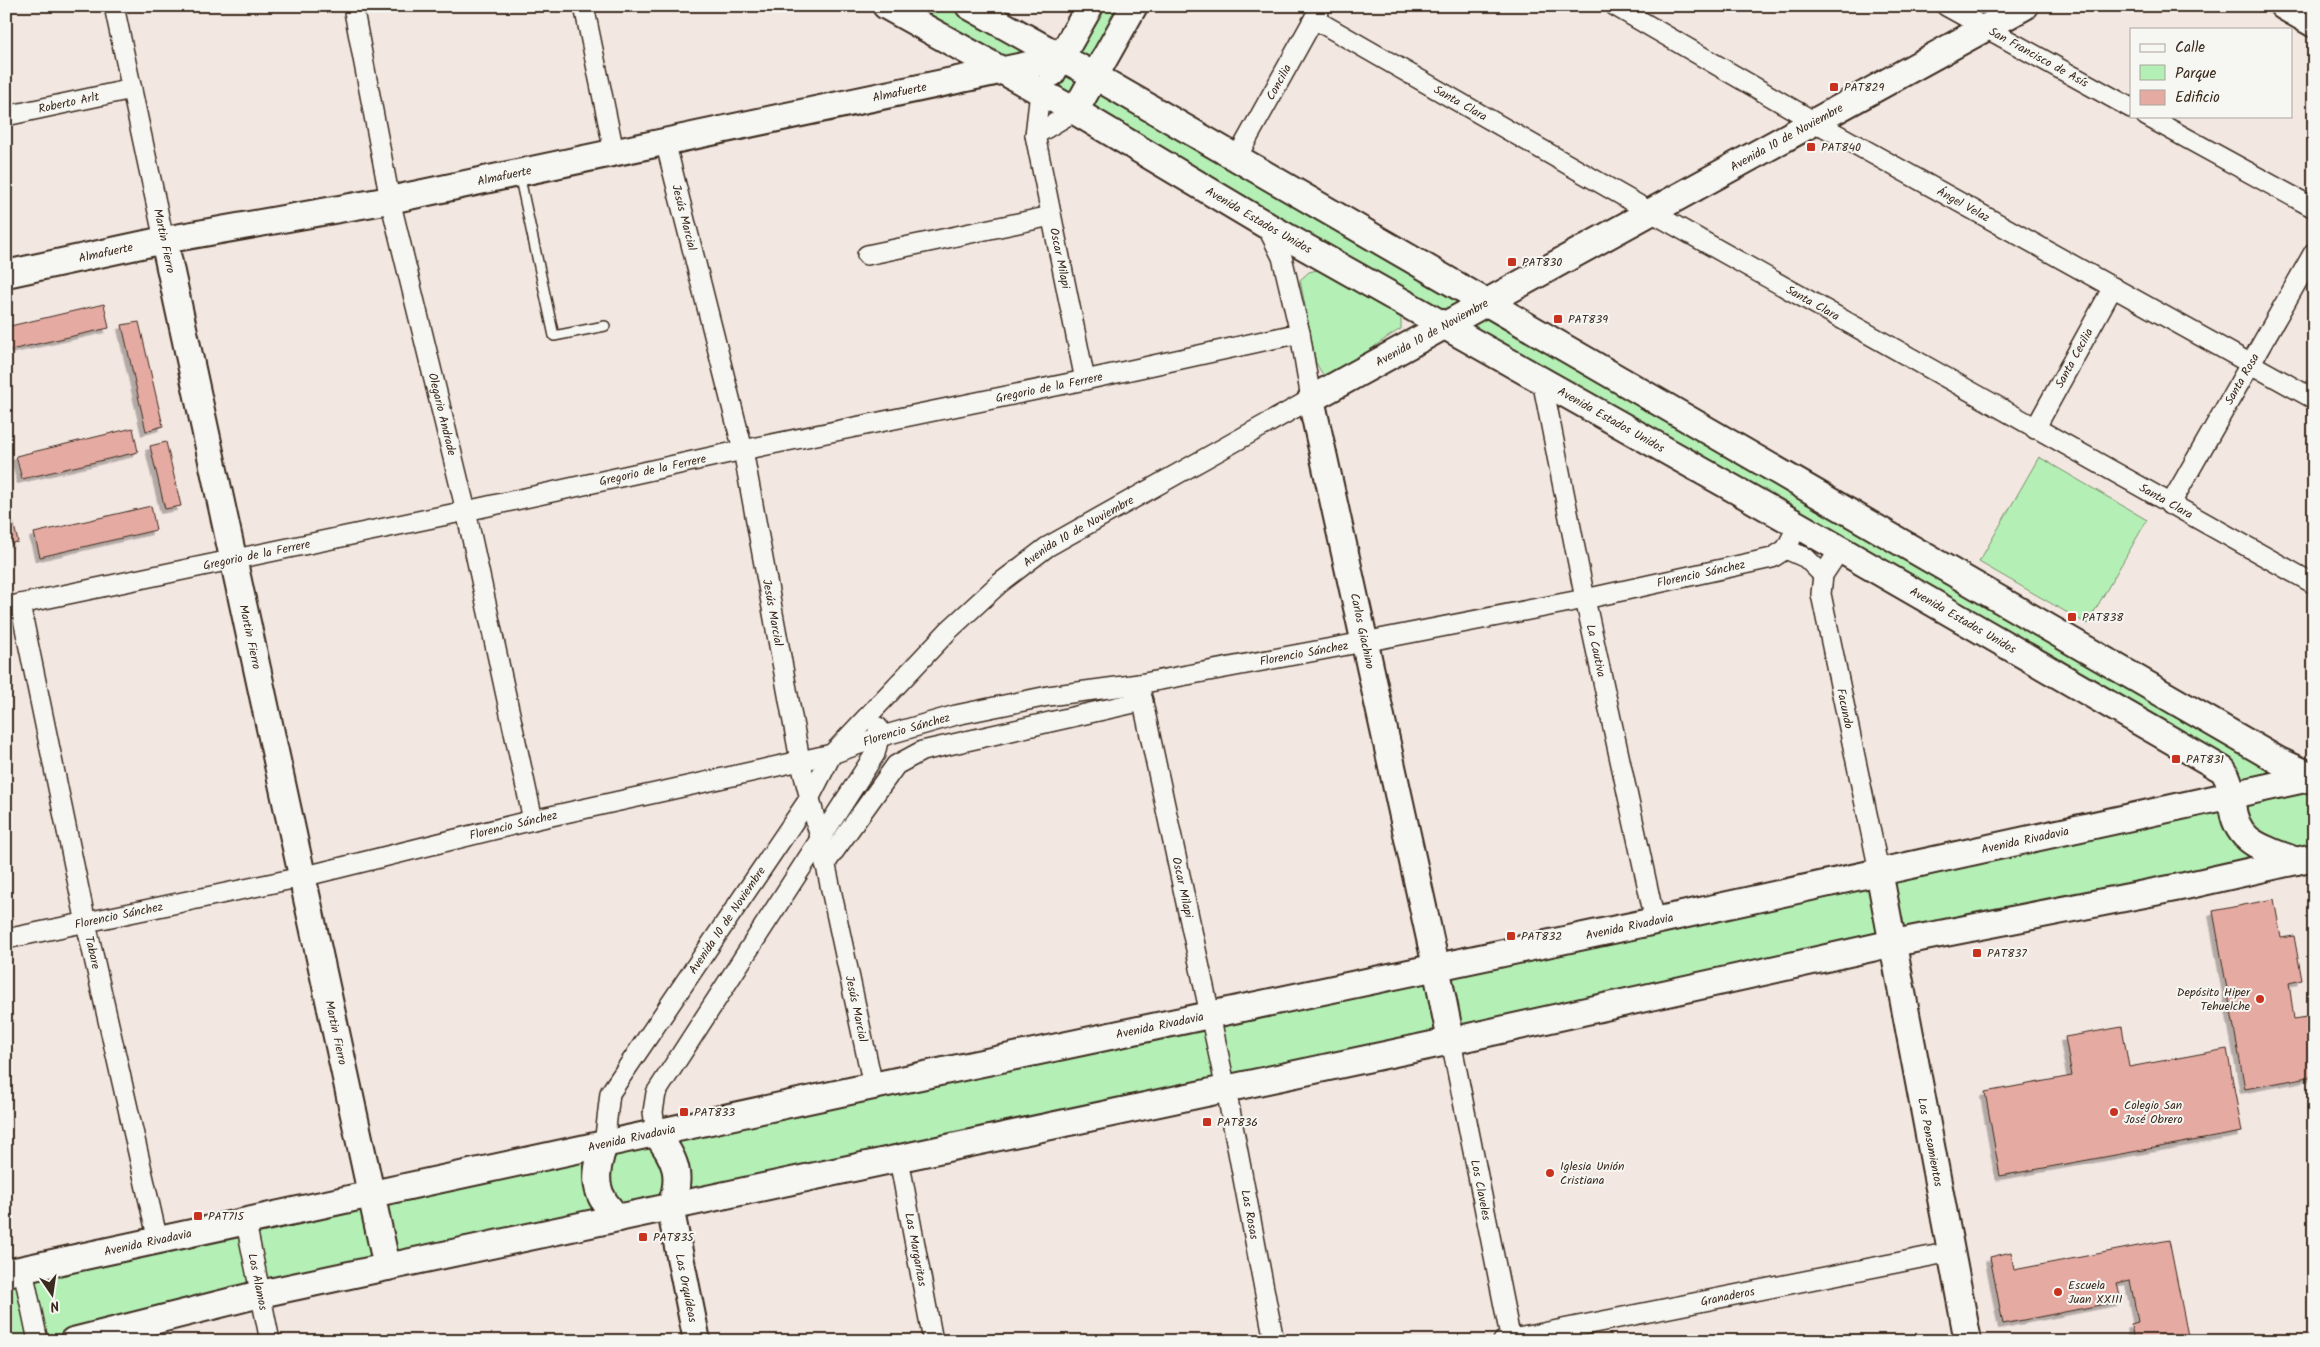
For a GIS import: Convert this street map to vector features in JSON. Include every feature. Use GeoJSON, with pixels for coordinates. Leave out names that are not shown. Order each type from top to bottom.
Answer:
{"type":"FeatureCollection","features":[{"type":"Feature","properties":{"kind":"main road","name":"Avenida Estados Unidos"},"geometry":{"type":"LineString","coordinates":[[886,6],[1075,111],[1266,225],[1798,525],[1839,551],[2223,770],[2229,778],[2233,816],[2240,830],[2252,844],[2305,859]]}},
{"type":"Feature","properties":{"kind":"main road"},"geometry":{"type":"LineString","coordinates":[[969,6],[1095,76],[1486,304],[1858,516],[2279,761],[2314,777]]}},
{"type":"Feature","properties":{"kind":"main road"},"geometry":{"type":"LineString","coordinates":[[1040,92],[1090,6]]}},
{"type":"Feature","properties":{"kind":"main road"},"geometry":{"type":"LineString","coordinates":[[1075,111],[1134,6]]}},
{"type":"Feature","properties":{"kind":"main road","name":"Avenida 10 de Noviembre"},"geometry":{"type":"LineString","coordinates":[[1311,398],[1486,304],[2025,6]]}},
{"type":"Feature","properties":{"kind":"main road"},"geometry":{"type":"LineString","coordinates":[[2283,6],[2314,24]]}},
{"type":"Feature","properties":{"kind":"main road","name":"Almafuerte"},"geometry":{"type":"LineString","coordinates":[[6,274],[164,240],[390,200],[1061,58]]}},
{"type":"Feature","properties":{"kind":"main road","name":"Martin Fierro"},"geometry":{"type":"LineString","coordinates":[[164,240],[387,1267]]}},
{"type":"Feature","properties":{"kind":"main road","name":"Carlos Giachino"},"geometry":{"type":"LineString","coordinates":[[1311,398],[1451,1041]]}},
{"type":"Feature","properties":{"kind":"main road"},"geometry":{"type":"LineString","coordinates":[[1798,525],[1814,491]]}},
{"type":"Feature","properties":{"kind":"main road"},"geometry":{"type":"LineString","coordinates":[[1839,551],[1858,516]]}},
{"type":"Feature","properties":{"kind":"main road","name":"Avenida Rivadavia"},"geometry":{"type":"LineString","coordinates":[[15,1272],[872,1086],[1656,921],[2314,777]]}},
{"type":"Feature","properties":{"kind":"main road"},"geometry":{"type":"LineString","coordinates":[[73,1341],[260,1294],[1451,1041],[1894,943],[2185,886],[2305,859]]}},
{"type":"Feature","properties":{"kind":"main road","name":"Los Pensamientos"},"geometry":{"type":"LineString","coordinates":[[1879,871],[1968,1341]]}},
{"type":"Feature","properties":{"kind":"main road"},"geometry":{"type":"LineString","coordinates":[[656,1134],[669,1151],[676,1170],[677,1191],[670,1207]]}},
{"type":"Feature","properties":{"kind":"main road"},"geometry":{"type":"LineString","coordinates":[[604,1145],[597,1165],[598,1187],[606,1207],[619,1218]]}},
{"type":"Feature","properties":{"kind":"main road","name":"Las Orquídeas"},"geometry":{"type":"LineString","coordinates":[[670,1207],[697,1341]]}},
{"type":"Feature","properties":{"kind":"street","name":"Martin Fierro"},"geometry":{"type":"LineString","coordinates":[[114,6],[164,240]]}},
{"type":"Feature","properties":{"kind":"street","name":"Olegario Andrade"},"geometry":{"type":"LineString","coordinates":[[353,6],[390,200],[466,511],[533,820]]}},
{"type":"Feature","properties":{"kind":"street"},"geometry":{"type":"LineString","coordinates":[[584,6],[614,152]]}},
{"type":"Feature","properties":{"kind":"street","name":"Ángel Velaz"},"geometry":{"type":"LineString","coordinates":[[1615,6],[1815,122],[2314,400]]}},
{"type":"Feature","properties":{"kind":"street","name":"San Francisco de Asís"},"geometry":{"type":"LineString","coordinates":[[1946,6],[2130,107]]}},
{"type":"Feature","properties":{"kind":"street","name":"Concilia"},"geometry":{"type":"LineString","coordinates":[[1236,158],[1317,12]]}},
{"type":"Feature","properties":{"kind":"street","name":"Santa Clara"},"geometry":{"type":"LineString","coordinates":[[1317,12],[1651,212],[2170,505],[2314,584]]}},
{"type":"Feature","properties":{"kind":"street","name":"Roberto Arlt"},"geometry":{"type":"LineString","coordinates":[[6,116],[132,88]]}},
{"type":"Feature","properties":{"kind":"street","name":"Oscar Milapi"},"geometry":{"type":"LineString","coordinates":[[1040,92],[1035,135],[1084,380]]}},
{"type":"Feature","properties":{"kind":"street"},"geometry":{"type":"LineString","coordinates":[[1035,135],[1075,111]]}},
{"type":"Feature","properties":{"kind":"street"},"geometry":{"type":"LineString","coordinates":[[2150,118],[2314,208]]}},
{"type":"Feature","properties":{"kind":"street","name":"Jesús Marcial"},"geometry":{"type":"LineString","coordinates":[[665,142],[743,450],[800,760],[820,838],[872,1086]]}},
{"type":"Feature","properties":{"kind":"street"},"geometry":{"type":"LineString","coordinates":[[867,255],[1051,216]]}},
{"type":"Feature","properties":{"kind":"street","name":"Carlos Giachino"},"geometry":{"type":"LineString","coordinates":[[1266,225],[1282,257],[1300,333],[1311,398]]}},
{"type":"Feature","properties":{"kind":"street","name":"Santa Rosa"},"geometry":{"type":"LineString","coordinates":[[2170,505],[2314,252]]}},
{"type":"Feature","properties":{"kind":"street","name":"Santa Cecilia"},"geometry":{"type":"LineString","coordinates":[[2035,429],[2113,287]]}},
{"type":"Feature","properties":{"kind":"street","name":"Gregorio de la Ferrere"},"geometry":{"type":"LineString","coordinates":[[13,605],[466,511],[743,450],[1084,380],[1300,333]]}},
{"type":"Feature","properties":{"kind":"street","name":"La Cautiva"},"geometry":{"type":"LineString","coordinates":[[1542,380],[1585,599],[1656,921]]}},
{"type":"Feature","properties":{"kind":"street","name":"Avenida 10 de Noviembre"},"geometry":{"type":"LineString","coordinates":[[604,1145],[610,1093],[809,799],[832,754],[877,709],[949,630],[1000,583],[1047,547],[1311,398]]}},
{"type":"Feature","properties":{"kind":"street"},"geometry":{"type":"LineString","coordinates":[[1798,525],[1786,549],[1806,558],[1823,575],[1839,551]]}},
{"type":"Feature","properties":{"kind":"street","name":"Florencio Sánchez"},"geometry":{"type":"LineString","coordinates":[[6,939],[302,877],[533,820],[832,754],[879,737],[956,715],[1048,696],[1141,692],[1364,642],[1585,599],[1772,558],[1786,549]]}},
{"type":"Feature","properties":{"kind":"street","name":"Facundo"},"geometry":{"type":"LineString","coordinates":[[1823,575],[1821,594],[1879,871]]}},
{"type":"Feature","properties":{"kind":"street","name":"Tabare"},"geometry":{"type":"LineString","coordinates":[[13,605],[158,1241]]}},
{"type":"Feature","properties":{"kind":"street"},"geometry":{"type":"LineString","coordinates":[[825,864],[896,765],[906,758],[922,751],[1141,692]]}},
{"type":"Feature","properties":{"kind":"street","name":"Oscar Milapi"},"geometry":{"type":"LineString","coordinates":[[1141,692],[1226,1089]]}},
{"type":"Feature","properties":{"kind":"street"},"geometry":{"type":"LineString","coordinates":[[656,1134],[653,1112],[656,1093],[876,754],[879,737],[877,709]]}},
{"type":"Feature","properties":{"kind":"street","name":"Los Claveles"},"geometry":{"type":"LineString","coordinates":[[1451,1041],[1508,1340]]}},
{"type":"Feature","properties":{"kind":"street","name":"Las Rosas"},"geometry":{"type":"LineString","coordinates":[[1226,1089],[1274,1341]]}},
{"type":"Feature","properties":{"kind":"street","name":"Las Margaritas"},"geometry":{"type":"LineString","coordinates":[[899,1159],[933,1341]]}},
{"type":"Feature","properties":{"kind":"street","name":"Los Alamos"},"geometry":{"type":"LineString","coordinates":[[246,1223],[270,1341]]}},
{"type":"Feature","properties":{"kind":"street","name":"Granaderos"},"geometry":{"type":"LineString","coordinates":[[1508,1340],[1951,1252]]}},
{"type":"Feature","properties":{"kind":"street"},"geometry":{"type":"LineString","coordinates":[[15,1272],[38,1341]]}},
{"type":"Feature","properties":{"kind":"lane"},"geometry":{"type":"LineString","coordinates":[[518,173],[554,336],[605,326]]}},
{"type":"Feature","properties":{"kind":"green space"},"geometry":{"type":"Polygon","coordinates":[[[886,6],[969,6],[1061,57],[1090,6],[1134,6],[1095,76],[2314,777],[2314,857],[73,1341],[6,1341],[6,1273],[2231,795],[2229,778],[886,6]]]}},
{"type":"Feature","properties":{"kind":"green space"},"geometry":{"type":"Polygon","coordinates":[[[1321,269],[1401,318],[1401,329],[1344,367],[1323,375],[1316,363],[1300,280],[1309,272],[1321,269]]]}},
{"type":"Feature","properties":{"kind":"green space"},"geometry":{"type":"Polygon","coordinates":[[[2039,457],[2147,520],[2087,624],[1979,562],[2039,457]]]}},
{"type":"Feature","properties":{"kind":"building"},"geometry":{"type":"Polygon","coordinates":[[[104,304],[109,328],[6,351],[6,327],[104,304]]]}},
{"type":"Feature","properties":{"kind":"building"},"geometry":{"type":"Polygon","coordinates":[[[139,322],[163,426],[146,431],[122,325],[139,322]]]}},
{"type":"Feature","properties":{"kind":"building"},"geometry":{"type":"Polygon","coordinates":[[[133,428],[138,452],[22,479],[16,456],[133,428]]]}},
{"type":"Feature","properties":{"kind":"building"},"geometry":{"type":"Polygon","coordinates":[[[166,442],[181,506],[165,509],[150,446],[166,442]]]}},
{"type":"Feature","properties":{"kind":"building"},"geometry":{"type":"Polygon","coordinates":[[[6,493],[18,542],[6,544],[6,493]]]}},
{"type":"Feature","properties":{"kind":"building"},"geometry":{"type":"Polygon","coordinates":[[[151,506],[156,530],[40,557],[34,533],[151,506]]]}},
{"type":"Feature","properties":{"kind":"building","name":"Depósito Hiper Tehuelche"},"geometry":{"type":"Polygon","coordinates":[[[2274,899],[2281,938],[2294,936],[2302,980],[2289,983],[2294,1019],[2314,1016],[2314,1076],[2245,1089],[2213,911],[2274,899]]]}},
{"type":"Feature","properties":{"kind":"building","name":"Colegio San José Obrero"},"geometry":{"type":"Polygon","coordinates":[[[2122,1027],[2129,1067],[2227,1049],[2242,1132],[2000,1176],[1985,1092],[2072,1076],[2065,1037],[2122,1027]]]}},
{"type":"Feature","properties":{"kind":"building","name":"Escuela Juan XXIII"},"geometry":{"type":"Polygon","coordinates":[[[2169,1240],[2189,1341],[2134,1341],[2131,1324],[2138,1322],[2130,1280],[2117,1283],[2121,1301],[2003,1324],[1990,1257],[2011,1252],[2014,1270],[2169,1240]]]}},
{"type":"Feature","properties":{"kind":"place","name":"PAT829"},"geometry":{"type":"Point","coordinates":[1834,87]}},
{"type":"Feature","properties":{"kind":"place","name":"PAT840"},"geometry":{"type":"Point","coordinates":[1811,147]}},
{"type":"Feature","properties":{"kind":"place","name":"PAT830"},"geometry":{"type":"Point","coordinates":[1512,262]}},
{"type":"Feature","properties":{"kind":"place","name":"PAT839"},"geometry":{"type":"Point","coordinates":[1558,319]}},
{"type":"Feature","properties":{"kind":"place","name":"PAT838"},"geometry":{"type":"Point","coordinates":[2072,617]}},
{"type":"Feature","properties":{"kind":"place","name":"PAT831"},"geometry":{"type":"Point","coordinates":[2176,759]}},
{"type":"Feature","properties":{"kind":"place","name":"PAT832"},"geometry":{"type":"Point","coordinates":[1511,936]}},
{"type":"Feature","properties":{"kind":"place","name":"PAT837"},"geometry":{"type":"Point","coordinates":[1977,953]}},
{"type":"Feature","properties":{"kind":"place","name":"Depósito Hiper Tehuelche"},"geometry":{"type":"Point","coordinates":[2260,999]}},
{"type":"Feature","properties":{"kind":"place","name":"PAT833"},"geometry":{"type":"Point","coordinates":[684,1112]}},
{"type":"Feature","properties":{"kind":"place","name":"Colegio San José Obrero"},"geometry":{"type":"Point","coordinates":[2114,1112]}},
{"type":"Feature","properties":{"kind":"place","name":"PAT836"},"geometry":{"type":"Point","coordinates":[1207,1122]}},
{"type":"Feature","properties":{"kind":"place","name":"Iglesia Unión Cristiana"},"geometry":{"type":"Point","coordinates":[1550,1173]}},
{"type":"Feature","properties":{"kind":"place","name":"PAT715"},"geometry":{"type":"Point","coordinates":[198,1216]}},
{"type":"Feature","properties":{"kind":"place","name":"PAT835"},"geometry":{"type":"Point","coordinates":[643,1237]}},
{"type":"Feature","properties":{"kind":"place","name":"Escuela Juan XXIII"},"geometry":{"type":"Point","coordinates":[2058,1292]}}]}
